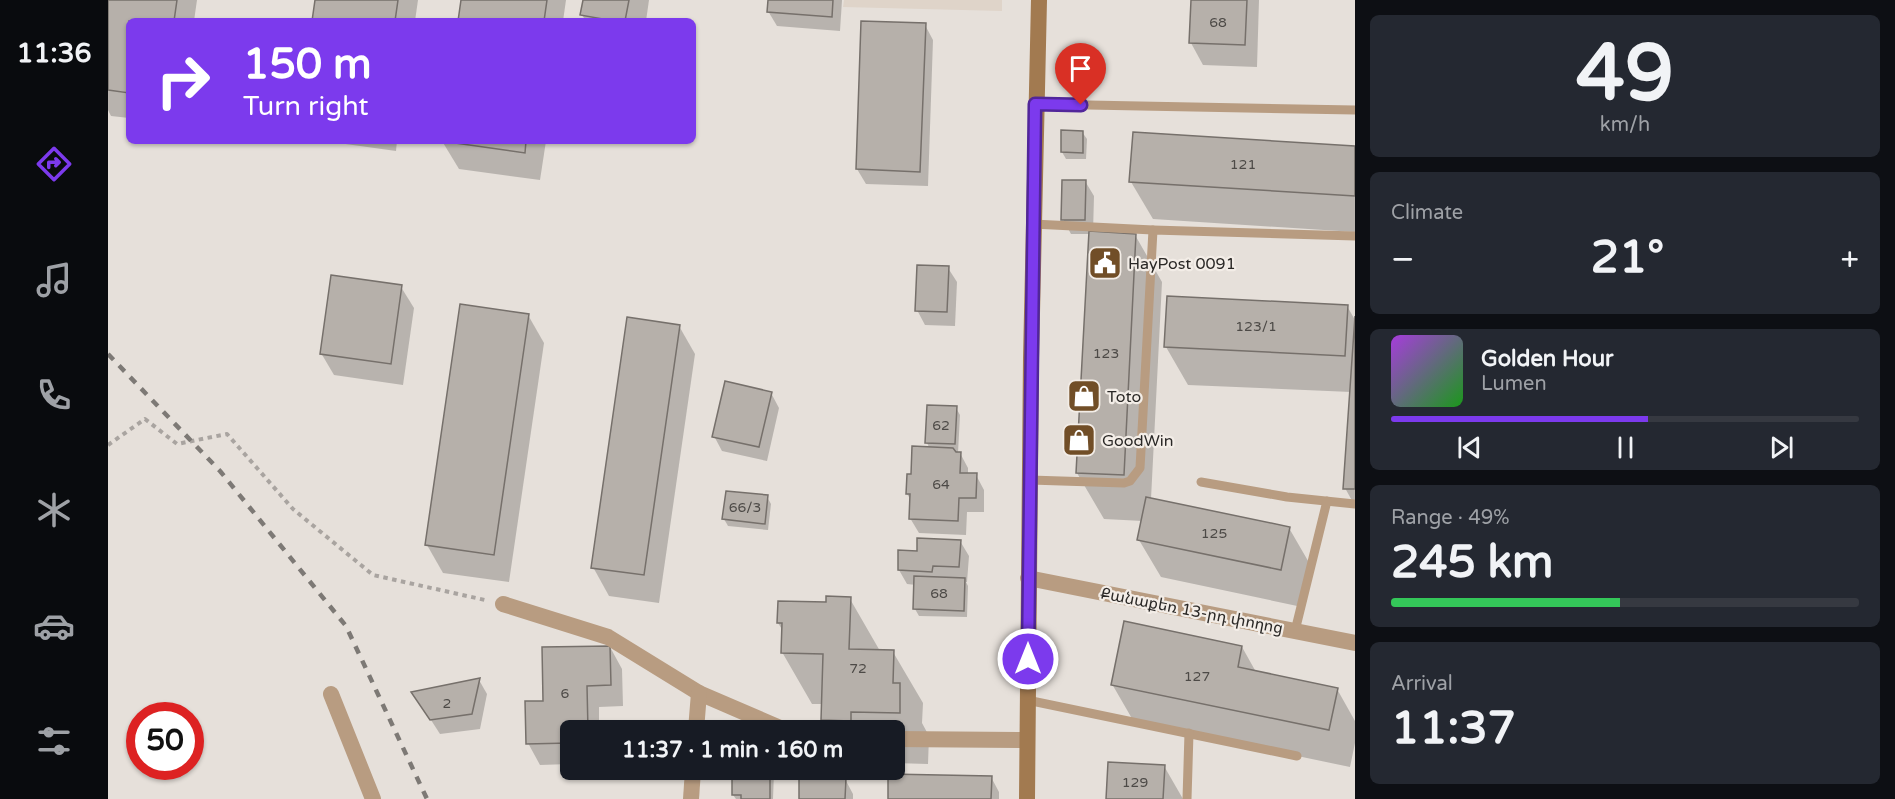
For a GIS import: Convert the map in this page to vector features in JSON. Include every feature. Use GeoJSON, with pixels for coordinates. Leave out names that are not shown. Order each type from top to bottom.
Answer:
{"type":"FeatureCollection","features":[{"type":"Feature","properties":{"kind":"main road"},"geometry":{"type":"LineString","coordinates":[[1027,799],[1029,480],[1035,104],[1039,0]]}},
{"type":"Feature","properties":{"kind":"street","name":"Քանաքեռ 13-րդ փողոց"},"geometry":{"type":"LineString","coordinates":[[1028,578],[1355,643]]}},
{"type":"Feature","properties":{"kind":"street"},"geometry":{"type":"LineString","coordinates":[[503,604],[608,637],[699,693],[762,720]]}},
{"type":"Feature","properties":{"kind":"street"},"geometry":{"type":"LineString","coordinates":[[697,720],[699,693]]}},
{"type":"Feature","properties":{"kind":"street"},"geometry":{"type":"LineString","coordinates":[[331,694],[373,799]]}},
{"type":"Feature","properties":{"kind":"street"},"geometry":{"type":"LineString","coordinates":[[905,739],[1027,740]]}},
{"type":"Feature","properties":{"kind":"street"},"geometry":{"type":"LineString","coordinates":[[691,799],[692,780]]}},
{"type":"Feature","properties":{"kind":"lane"},"geometry":{"type":"LineString","coordinates":[[1035,104],[1355,110]]}},
{"type":"Feature","properties":{"kind":"lane"},"geometry":{"type":"LineString","coordinates":[[1033,224],[1355,236]]}},
{"type":"Feature","properties":{"kind":"lane"},"geometry":{"type":"LineString","coordinates":[[1029,480],[1124,483],[1130,481],[1140,468],[1153,230]]}},
{"type":"Feature","properties":{"kind":"lane"},"geometry":{"type":"LineString","coordinates":[[1201,482],[1287,497],[1355,504]]}},
{"type":"Feature","properties":{"kind":"lane"},"geometry":{"type":"LineString","coordinates":[[1295,631],[1327,501]]}},
{"type":"Feature","properties":{"kind":"lane"},"geometry":{"type":"LineString","coordinates":[[1028,700],[1297,756]]}},
{"type":"Feature","properties":{"kind":"lane"},"geometry":{"type":"LineString","coordinates":[[1186,799],[1189,733]]}},
{"type":"Feature","properties":{"kind":"path"},"geometry":{"type":"LineString","coordinates":[[108,445],[145,419],[177,444],[226,434],[293,509],[373,575],[503,604]]}},
{"type":"Feature","properties":{"kind":"shaded area"},"geometry":{"type":"Polygon","coordinates":[[[844,0],[1002,0],[1002,11],[843,7],[844,0]]]}},
{"type":"Feature","properties":{"kind":"building"},"geometry":{"type":"Polygon","coordinates":[[[108,0],[177,0],[174,18],[126,18],[126,93],[108,90],[108,0]]]}},
{"type":"Feature","properties":{"kind":"building"},"geometry":{"type":"Polygon","coordinates":[[[315,0],[398,0],[395,18],[312,18],[315,0]]]}},
{"type":"Feature","properties":{"kind":"building"},"geometry":{"type":"Polygon","coordinates":[[[461,0],[547,0],[544,18],[458,18],[461,0]]]}},
{"type":"Feature","properties":{"kind":"building"},"geometry":{"type":"Polygon","coordinates":[[[583,0],[629,0],[626,18],[597,18],[580,15],[583,0]]]}},
{"type":"Feature","properties":{"kind":"building"},"geometry":{"type":"Polygon","coordinates":[[[768,0],[833,0],[832,17],[767,12],[768,0]]]}},
{"type":"Feature","properties":{"kind":"building"},"geometry":{"type":"Polygon","coordinates":[[[1191,0],[1247,0],[1245,45],[1189,43],[1191,0]]]}},
{"type":"Feature","properties":{"kind":"building"},"geometry":{"type":"Polygon","coordinates":[[[861,21],[926,23],[920,172],[856,169],[861,21]]]}},
{"type":"Feature","properties":{"kind":"building"},"geometry":{"type":"Polygon","coordinates":[[[1061,130],[1083,131],[1083,153],[1061,152],[1061,130]]]}},
{"type":"Feature","properties":{"kind":"building"},"geometry":{"type":"Polygon","coordinates":[[[1133,132],[1355,146],[1355,196],[1129,182],[1133,132]]]}},
{"type":"Feature","properties":{"kind":"building"},"geometry":{"type":"Polygon","coordinates":[[[462,144],[526,144],[525,153],[462,144]]]}},
{"type":"Feature","properties":{"kind":"building"},"geometry":{"type":"Polygon","coordinates":[[[1062,180],[1086,180],[1085,220],[1061,220],[1062,180]]]}},
{"type":"Feature","properties":{"kind":"building"},"geometry":{"type":"Polygon","coordinates":[[[1089,231],[1136,234],[1124,475],[1076,473],[1089,231]]]}},
{"type":"Feature","properties":{"kind":"building"},"geometry":{"type":"Polygon","coordinates":[[[917,265],[949,266],[947,312],[915,311],[917,265]]]}},
{"type":"Feature","properties":{"kind":"building"},"geometry":{"type":"Polygon","coordinates":[[[331,275],[402,285],[391,364],[320,354],[331,275]]]}},
{"type":"Feature","properties":{"kind":"building"},"geometry":{"type":"Polygon","coordinates":[[[1167,296],[1348,305],[1345,356],[1164,347],[1167,296]]]}},
{"type":"Feature","properties":{"kind":"building"},"geometry":{"type":"Polygon","coordinates":[[[460,304],[529,314],[494,555],[425,545],[460,304]]]}},
{"type":"Feature","properties":{"kind":"building"},"geometry":{"type":"Polygon","coordinates":[[[1355,316],[1355,489],[1343,489],[1355,316]]]}},
{"type":"Feature","properties":{"kind":"building"},"geometry":{"type":"Polygon","coordinates":[[[627,317],[680,325],[644,575],[591,568],[627,317]]]}},
{"type":"Feature","properties":{"kind":"building"},"geometry":{"type":"Polygon","coordinates":[[[725,381],[772,392],[759,447],[712,437],[725,381]]]}},
{"type":"Feature","properties":{"kind":"building"},"geometry":{"type":"Polygon","coordinates":[[[927,405],[957,406],[955,444],[925,443],[927,405]]]}},
{"type":"Feature","properties":{"kind":"building"},"geometry":{"type":"Polygon","coordinates":[[[912,446],[953,448],[956,452],[961,452],[960,473],[977,473],[976,498],[959,498],[958,521],[909,519],[910,494],[906,494],[907,474],[911,474],[912,446]]]}},
{"type":"Feature","properties":{"kind":"building"},"geometry":{"type":"Polygon","coordinates":[[[726,491],[768,495],[765,524],[722,519],[726,491]]]}},
{"type":"Feature","properties":{"kind":"building"},"geometry":{"type":"Polygon","coordinates":[[[1146,497],[1290,527],[1281,570],[1137,540],[1146,497]]]}},
{"type":"Feature","properties":{"kind":"building"},"geometry":{"type":"Polygon","coordinates":[[[917,538],[961,540],[959,567],[933,566],[932,572],[898,570],[898,550],[917,551],[917,538]]]}},
{"type":"Feature","properties":{"kind":"building"},"geometry":{"type":"Polygon","coordinates":[[[914,576],[965,578],[964,611],[913,609],[914,576]]]}},
{"type":"Feature","properties":{"kind":"building"},"geometry":{"type":"Polygon","coordinates":[[[826,596],[851,597],[849,649],[894,650],[893,683],[900,683],[900,713],[851,712],[851,720],[821,720],[823,654],[781,653],[782,623],[777,623],[778,601],[826,602],[826,596]]]}},
{"type":"Feature","properties":{"kind":"building"},"geometry":{"type":"Polygon","coordinates":[[[1124,621],[1242,646],[1238,667],[1338,688],[1329,730],[1111,685],[1124,621]]]}},
{"type":"Feature","properties":{"kind":"building"},"geometry":{"type":"Polygon","coordinates":[[[610,646],[611,685],[587,686],[588,720],[560,720],[560,743],[526,744],[525,701],[543,701],[542,647],[610,646]]]}},
{"type":"Feature","properties":{"kind":"building"},"geometry":{"type":"Polygon","coordinates":[[[480,678],[472,714],[430,720],[411,692],[480,678]]]}},
{"type":"Feature","properties":{"kind":"building"},"geometry":{"type":"Polygon","coordinates":[[[1108,762],[1165,765],[1163,799],[1106,799],[1108,762]]]}},
{"type":"Feature","properties":{"kind":"building"},"geometry":{"type":"Polygon","coordinates":[[[905,774],[992,776],[991,799],[888,799],[888,780],[905,780],[905,774]]]}},
{"type":"Feature","properties":{"kind":"building"},"geometry":{"type":"Polygon","coordinates":[[[732,780],[770,780],[770,799],[741,799],[741,795],[732,795],[732,780]]]}},
{"type":"Feature","properties":{"kind":"building"},"geometry":{"type":"Polygon","coordinates":[[[799,780],[846,780],[845,799],[799,799],[799,780]]]}},
{"type":"Feature","properties":{"kind":"railway"},"geometry":{"type":"LineString","coordinates":[[108,354],[220,471],[346,626],[427,799]]}},
{"type":"Feature","properties":{"kind":"place","name":"HayPost 0091"},"geometry":{"type":"Point","coordinates":[1105,263]}},
{"type":"Feature","properties":{"kind":"place","name":"Toto"},"geometry":{"type":"Point","coordinates":[1084,396]}},
{"type":"Feature","properties":{"kind":"place","name":"GoodWin"},"geometry":{"type":"Point","coordinates":[1079,440]}},
{"type":"Feature","properties":{"kind":"route"},"geometry":{"type":"LineString","coordinates":[[1028,659],[1035,104],[1081,105]]}}]}
